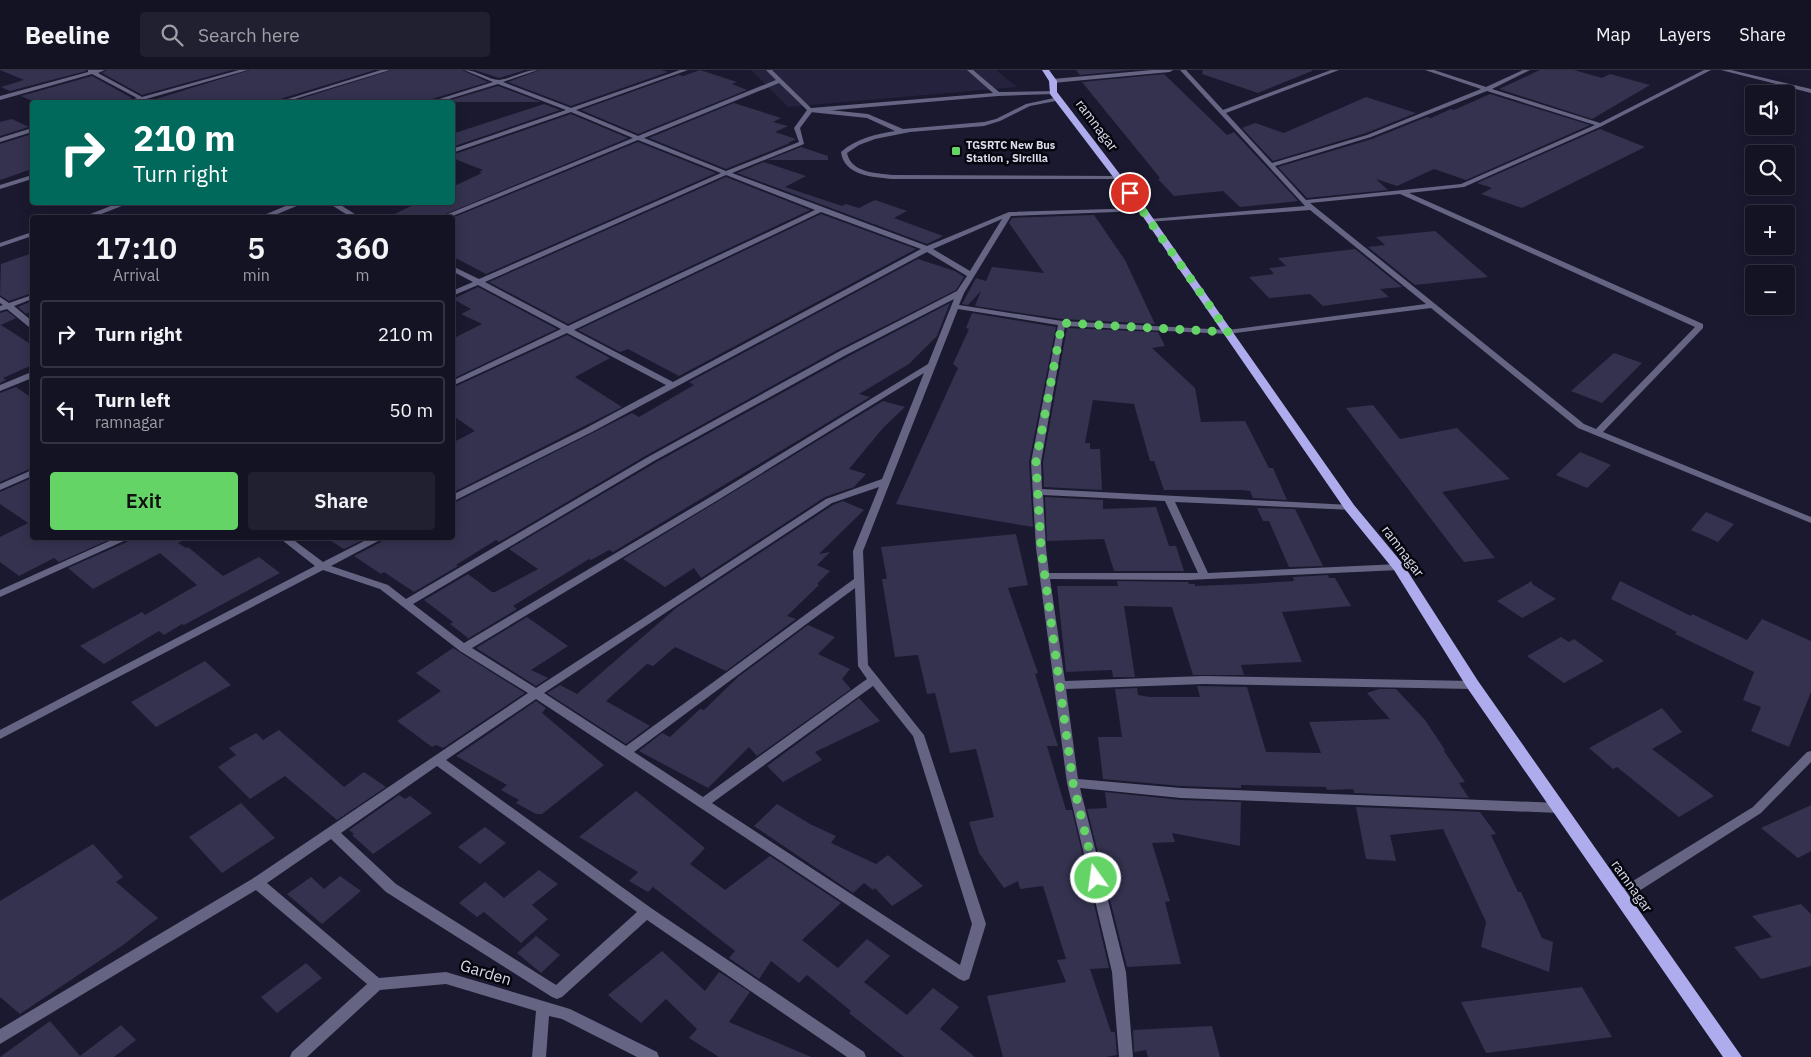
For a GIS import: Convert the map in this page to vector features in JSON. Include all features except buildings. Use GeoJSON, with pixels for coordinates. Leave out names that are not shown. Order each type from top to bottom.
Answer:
{"type":"FeatureCollection","features":[{"type":"Feature","properties":{"kind":"main road","name":"ramnagar"},"geometry":{"type":"LineString","coordinates":[[1045,70],[1055,91],[1142,208],[1350,508],[1399,567],[1474,685],[1733,1057]]}},
{"type":"Feature","properties":{"kind":"street"},"geometry":{"type":"LineString","coordinates":[[0,98],[90,71],[102,70]]}},
{"type":"Feature","properties":{"kind":"street"},"geometry":{"type":"LineString","coordinates":[[138,100],[245,70]]}},
{"type":"Feature","properties":{"kind":"street"},"geometry":{"type":"LineString","coordinates":[[288,100],[387,70]]}},
{"type":"Feature","properties":{"kind":"street"},"geometry":{"type":"LineString","coordinates":[[467,70],[573,110],[640,139],[820,210],[927,249],[971,275]]}},
{"type":"Feature","properties":{"kind":"street"},"geometry":{"type":"LineString","coordinates":[[441,100],[535,70]]}},
{"type":"Feature","properties":{"kind":"street"},"geometry":{"type":"LineString","coordinates":[[455,150],[685,70]]}},
{"type":"Feature","properties":{"kind":"street"},"geometry":{"type":"LineString","coordinates":[[768,70],[810,110],[868,116],[902,132]]}},
{"type":"Feature","properties":{"kind":"street"},"geometry":{"type":"LineString","coordinates":[[970,70],[998,94]]}},
{"type":"Feature","properties":{"kind":"street"},"geometry":{"type":"LineString","coordinates":[[455,293],[726,173],[802,144],[797,128],[810,110],[1055,91],[1170,70]]}},
{"type":"Feature","properties":{"kind":"street"},"geometry":{"type":"LineString","coordinates":[[1183,70],[1308,205],[1581,426],[1811,520]]}},
{"type":"Feature","properties":{"kind":"street"},"geometry":{"type":"LineString","coordinates":[[1223,112],[1336,70]]}},
{"type":"Feature","properties":{"kind":"street"},"geometry":{"type":"LineString","coordinates":[[1428,70],[1600,125]]}},
{"type":"Feature","properties":{"kind":"street"},"geometry":{"type":"LineString","coordinates":[[1270,165],[1370,136],[1527,70]]}},
{"type":"Feature","properties":{"kind":"street"},"geometry":{"type":"LineString","coordinates":[[1150,221],[1308,205],[1401,192],[1462,186],[1600,125],[1708,70]]}},
{"type":"Feature","properties":{"kind":"street"},"geometry":{"type":"LineString","coordinates":[[1724,70],[1811,91]]}},
{"type":"Feature","properties":{"kind":"street"},"geometry":{"type":"LineString","coordinates":[[90,71],[142,99]]}},
{"type":"Feature","properties":{"kind":"street"},"geometry":{"type":"LineString","coordinates":[[449,215],[780,81]]}},
{"type":"Feature","properties":{"kind":"street"},"geometry":{"type":"LineString","coordinates":[[1055,91],[998,120],[984,124],[878,135],[863,140],[844,152],[844,158],[848,165],[863,172],[893,177],[1118,178]]}},
{"type":"Feature","properties":{"kind":"street"},"geometry":{"type":"LineString","coordinates":[[0,140],[30,131]]}},
{"type":"Feature","properties":{"kind":"street"},"geometry":{"type":"LineString","coordinates":[[0,187],[30,178]]}},
{"type":"Feature","properties":{"kind":"street"},"geometry":{"type":"LineString","coordinates":[[1401,192],[1700,326],[1597,433]]}},
{"type":"Feature","properties":{"kind":"street"},"geometry":{"type":"LineString","coordinates":[[92,215],[120,205]]}},
{"type":"Feature","properties":{"kind":"street"},"geometry":{"type":"LineString","coordinates":[[268,215],[295,205]]}},
{"type":"Feature","properties":{"kind":"street"},"geometry":{"type":"LineString","coordinates":[[335,205],[353,215]]}},
{"type":"Feature","properties":{"kind":"street"},"geometry":{"type":"LineString","coordinates":[[455,497],[589,430],[927,249],[1009,214],[1142,208]]}},
{"type":"Feature","properties":{"kind":"street"},"geometry":{"type":"LineString","coordinates":[[455,383],[820,210]]}},
{"type":"Feature","properties":{"kind":"street"},"geometry":{"type":"LineString","coordinates":[[287,540],[321,566],[384,587],[464,648],[536,693],[964,975],[979,924],[918,735],[863,666],[858,551],[954,306],[960,293],[1009,214]]}},
{"type":"Feature","properties":{"kind":"street"},"geometry":{"type":"LineString","coordinates":[[0,245],[30,235]]}},
{"type":"Feature","properties":{"kind":"street"},"geometry":{"type":"LineString","coordinates":[[455,270],[672,385]]}},
{"type":"Feature","properties":{"kind":"street"},"geometry":{"type":"LineString","coordinates":[[405,604],[651,458],[843,353],[960,293]]}},
{"type":"Feature","properties":{"kind":"street"},"geometry":{"type":"LineString","coordinates":[[0,309],[30,298]]}},
{"type":"Feature","properties":{"kind":"street"},"geometry":{"type":"LineString","coordinates":[[0,299],[30,323]]}},
{"type":"Feature","properties":{"kind":"street"},"geometry":{"type":"LineString","coordinates":[[954,306],[1062,323],[1228,332],[1431,306]]}},
{"type":"Feature","properties":{"kind":"street"},"geometry":{"type":"LineString","coordinates":[[1062,323],[1036,462],[1045,576],[1073,783],[1119,972],[1126,1057]]}},
{"type":"Feature","properties":{"kind":"street"},"geometry":{"type":"LineString","coordinates":[[464,648],[715,498],[930,366]]}},
{"type":"Feature","properties":{"kind":"street"},"geometry":{"type":"LineString","coordinates":[[0,388],[30,376]]}},
{"type":"Feature","properties":{"kind":"street"},"geometry":{"type":"LineString","coordinates":[[0,487],[30,474]]}},
{"type":"Feature","properties":{"kind":"street"},"geometry":{"type":"LineString","coordinates":[[0,1037],[257,883],[536,693],[829,501],[886,480]]}},
{"type":"Feature","properties":{"kind":"street"},"geometry":{"type":"LineString","coordinates":[[1038,492],[1350,508]]}},
{"type":"Feature","properties":{"kind":"street"},"geometry":{"type":"LineString","coordinates":[[1169,500],[1204,576]]}},
{"type":"Feature","properties":{"kind":"street"},"geometry":{"type":"LineString","coordinates":[[0,594],[119,540]]}},
{"type":"Feature","properties":{"kind":"street"},"geometry":{"type":"LineString","coordinates":[[0,735],[373,540]]}},
{"type":"Feature","properties":{"kind":"street"},"geometry":{"type":"LineString","coordinates":[[1045,576],[1204,576],[1399,567]]}},
{"type":"Feature","properties":{"kind":"street"},"geometry":{"type":"LineString","coordinates":[[626,752],[859,580]]}},
{"type":"Feature","properties":{"kind":"street"},"geometry":{"type":"LineString","coordinates":[[703,803],[874,680]]}},
{"type":"Feature","properties":{"kind":"street"},"geometry":{"type":"LineString","coordinates":[[1060,685],[1204,680],[1474,685]]}},
{"type":"Feature","properties":{"kind":"street"},"geometry":{"type":"LineString","coordinates":[[1620,896],[1757,810],[1811,755]]}},
{"type":"Feature","properties":{"kind":"street"},"geometry":{"type":"LineString","coordinates":[[437,760],[646,912],[859,1057]]}},
{"type":"Feature","properties":{"kind":"street"},"geometry":{"type":"LineString","coordinates":[[1073,783],[1182,793],[1559,808]]}},
{"type":"Feature","properties":{"kind":"street"},"geometry":{"type":"LineString","coordinates":[[332,832],[392,888],[557,993],[646,912]]}},
{"type":"Feature","properties":{"kind":"street"},"geometry":{"type":"LineString","coordinates":[[257,883],[377,984],[298,1057]]}},
{"type":"Feature","properties":{"kind":"street","name":"Garden"},"geometry":{"type":"LineString","coordinates":[[377,984],[446,978],[565,1014],[652,1057]]}},
{"type":"Feature","properties":{"kind":"street"},"geometry":{"type":"LineString","coordinates":[[539,1057],[543,1008]]}},
{"type":"Feature","properties":{"kind":"shaded area"},"geometry":{"type":"Polygon","coordinates":[[[751,70],[996,70],[1017,87],[788,107],[751,70]]]}},
{"type":"Feature","properties":{"kind":"place","name":"TGSRTC New Bus Station , Sircilla"},"geometry":{"type":"Point","coordinates":[956,151]}},
{"type":"Feature","properties":{"kind":"route"},"geometry":{"type":"LineString","coordinates":[[1096,878],[1073,783],[1041,548],[1036,477],[1036,462],[1062,323],[1228,332],[1130,193]]}}]}
